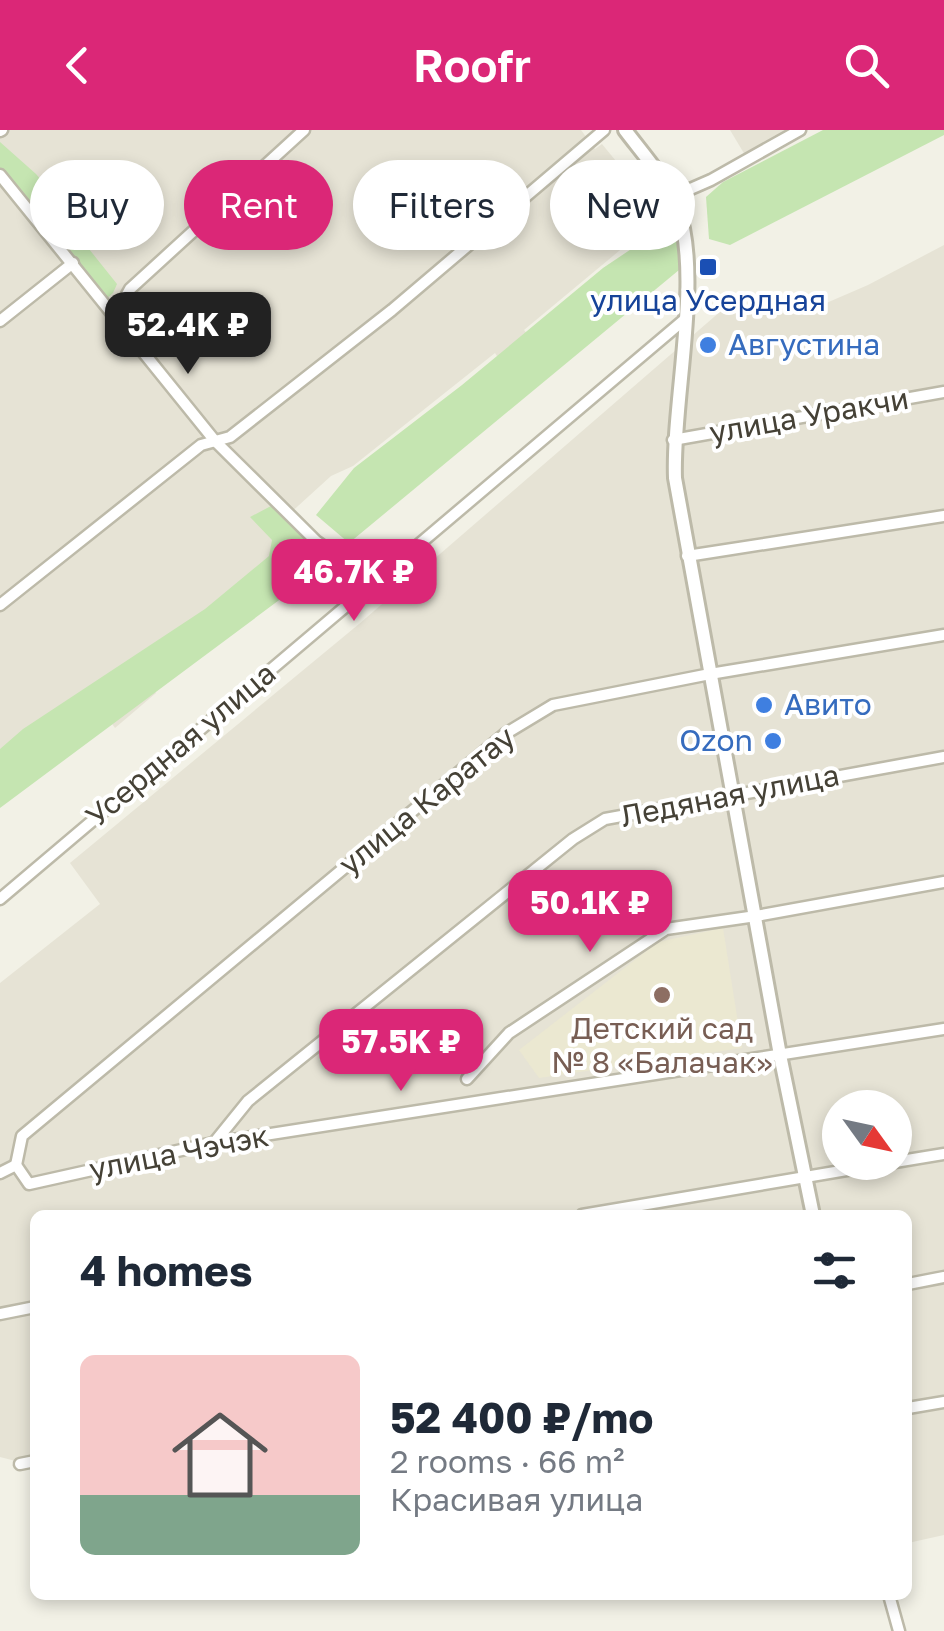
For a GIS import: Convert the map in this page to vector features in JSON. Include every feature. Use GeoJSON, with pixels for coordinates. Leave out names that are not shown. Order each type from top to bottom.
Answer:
{"type":"FeatureCollection","features":[{"type":"Feature","properties":{"kind":"street"},"geometry":{"type":"LineString","coordinates":[[114,318],[130,289],[304,130]]}},
{"type":"Feature","properties":{"kind":"street"},"geometry":{"type":"LineString","coordinates":[[0,605],[201,445],[230,437],[392,310],[604,130]]}},
{"type":"Feature","properties":{"kind":"street"},"geometry":{"type":"LineString","coordinates":[[625,130],[646,160]]}},
{"type":"Feature","properties":{"kind":"street"},"geometry":{"type":"LineString","coordinates":[[695,187],[800,130]]}},
{"type":"Feature","properties":{"kind":"street"},"geometry":{"type":"LineString","coordinates":[[0,176],[215,441],[316,541],[373,582]]}},
{"type":"Feature","properties":{"kind":"street"},"geometry":{"type":"LineString","coordinates":[[683,250],[684,320],[673,440],[675,478],[780,1055],[813,1210]]}},
{"type":"Feature","properties":{"kind":"street"},"geometry":{"type":"LineString","coordinates":[[0,321],[72,264]]}},
{"type":"Feature","properties":{"kind":"street","name":"Усердная улица"},"geometry":{"type":"LineString","coordinates":[[0,899],[684,320]]}},
{"type":"Feature","properties":{"kind":"street","name":"улица Уракчи"},"geometry":{"type":"LineString","coordinates":[[673,440],[944,392]]}},
{"type":"Feature","properties":{"kind":"street"},"geometry":{"type":"LineString","coordinates":[[688,556],[944,516]]}},
{"type":"Feature","properties":{"kind":"street","name":"улица Каратау"},"geometry":{"type":"LineString","coordinates":[[16,1165],[22,1136],[505,734],[553,705],[944,635]]}},
{"type":"Feature","properties":{"kind":"street","name":"Ледяная улица"},"geometry":{"type":"LineString","coordinates":[[213,1144],[248,1101],[573,840],[605,819],[944,756]]}},
{"type":"Feature","properties":{"kind":"street"},"geometry":{"type":"LineString","coordinates":[[467,1079],[508,1034],[666,929],[944,882]]}},
{"type":"Feature","properties":{"kind":"street","name":"улица Чэчэк"},"geometry":{"type":"LineString","coordinates":[[16,1165],[29,1184],[213,1144],[944,1029]]}},
{"type":"Feature","properties":{"kind":"street"},"geometry":{"type":"LineString","coordinates":[[912,1159],[944,1154]]}},
{"type":"Feature","properties":{"kind":"street"},"geometry":{"type":"LineString","coordinates":[[0,1173],[16,1165]]}},
{"type":"Feature","properties":{"kind":"street"},"geometry":{"type":"LineString","coordinates":[[612,1210],[822,1175]]}},
{"type":"Feature","properties":{"kind":"street"},"geometry":{"type":"LineString","coordinates":[[912,1283],[944,1277]]}},
{"type":"Feature","properties":{"kind":"street"},"geometry":{"type":"LineString","coordinates":[[0,1314],[30,1309]]}},
{"type":"Feature","properties":{"kind":"street"},"geometry":{"type":"LineString","coordinates":[[912,1407],[944,1402]]}},
{"type":"Feature","properties":{"kind":"street"},"geometry":{"type":"LineString","coordinates":[[20,1464],[30,1462]]}},
{"type":"Feature","properties":{"kind":"street"},"geometry":{"type":"LineString","coordinates":[[890,1600],[899,1631]]}},
{"type":"Feature","properties":{"kind":"shaded area"},"geometry":{"type":"Polygon","coordinates":[[[0,130],[581,130],[595,149],[602,144],[615,160],[550,160],[550,250],[620,250],[524,330],[551,362],[519,390],[495,353],[353,466],[331,476],[276,526],[292,557],[143,668],[156,693],[115,728],[92,696],[0,774],[0,130]]]}},
{"type":"Feature","properties":{"kind":"shaded area"},"geometry":{"type":"Polygon","coordinates":[[[730,130],[799,130],[745,155],[730,130]]]}},
{"type":"Feature","properties":{"kind":"shaded area"},"geometry":{"type":"Polygon","coordinates":[[[944,245],[944,1535],[912,1542],[912,1210],[30,1210],[30,1465],[0,1457],[0,983],[100,904],[70,863],[359,624],[729,304],[776,309],[824,304],[944,245]]]}},
{"type":"Feature","properties":{"kind":"shaded area","name":"Детский сад № 8 «Балачак»"},"geometry":{"type":"Polygon","coordinates":[[[723,928],[742,1048],[539,1078],[519,1050],[658,942],[723,928]]]}},
{"type":"Feature","properties":{"kind":"green space"},"geometry":{"type":"Polygon","coordinates":[[[823,130],[944,130],[944,135],[730,245],[709,239],[706,197],[723,182],[823,130]]]}},
{"type":"Feature","properties":{"kind":"green space"},"geometry":{"type":"Polygon","coordinates":[[[0,142],[30,169],[30,221],[0,184],[0,142]]]}},
{"type":"Feature","properties":{"kind":"green space"},"geometry":{"type":"Polygon","coordinates":[[[54,250],[90,250],[117,284],[103,302],[95,301],[54,250]]]}},
{"type":"Feature","properties":{"kind":"green space"},"geometry":{"type":"Polygon","coordinates":[[[630,250],[679,250],[679,270],[349,543],[316,515],[354,468],[630,250]]]}},
{"type":"Feature","properties":{"kind":"green space"},"geometry":{"type":"Polygon","coordinates":[[[271,506],[333,549],[325,566],[0,808],[0,749],[23,729],[205,609],[269,556],[272,540],[250,517],[271,506]]]}},
{"type":"Feature","properties":{"kind":"place","name":"улица Усердная"},"geometry":{"type":"Point","coordinates":[708,267]}},
{"type":"Feature","properties":{"kind":"place","name":"Августина"},"geometry":{"type":"Point","coordinates":[708,345]}},
{"type":"Feature","properties":{"kind":"place","name":"Авито"},"geometry":{"type":"Point","coordinates":[764,705]}},
{"type":"Feature","properties":{"kind":"place","name":"Ozon"},"geometry":{"type":"Point","coordinates":[773,741]}},
{"type":"Feature","properties":{"kind":"place","name":"Детский сад № 8 «Балачак»"},"geometry":{"type":"Point","coordinates":[662,995]}}]}
